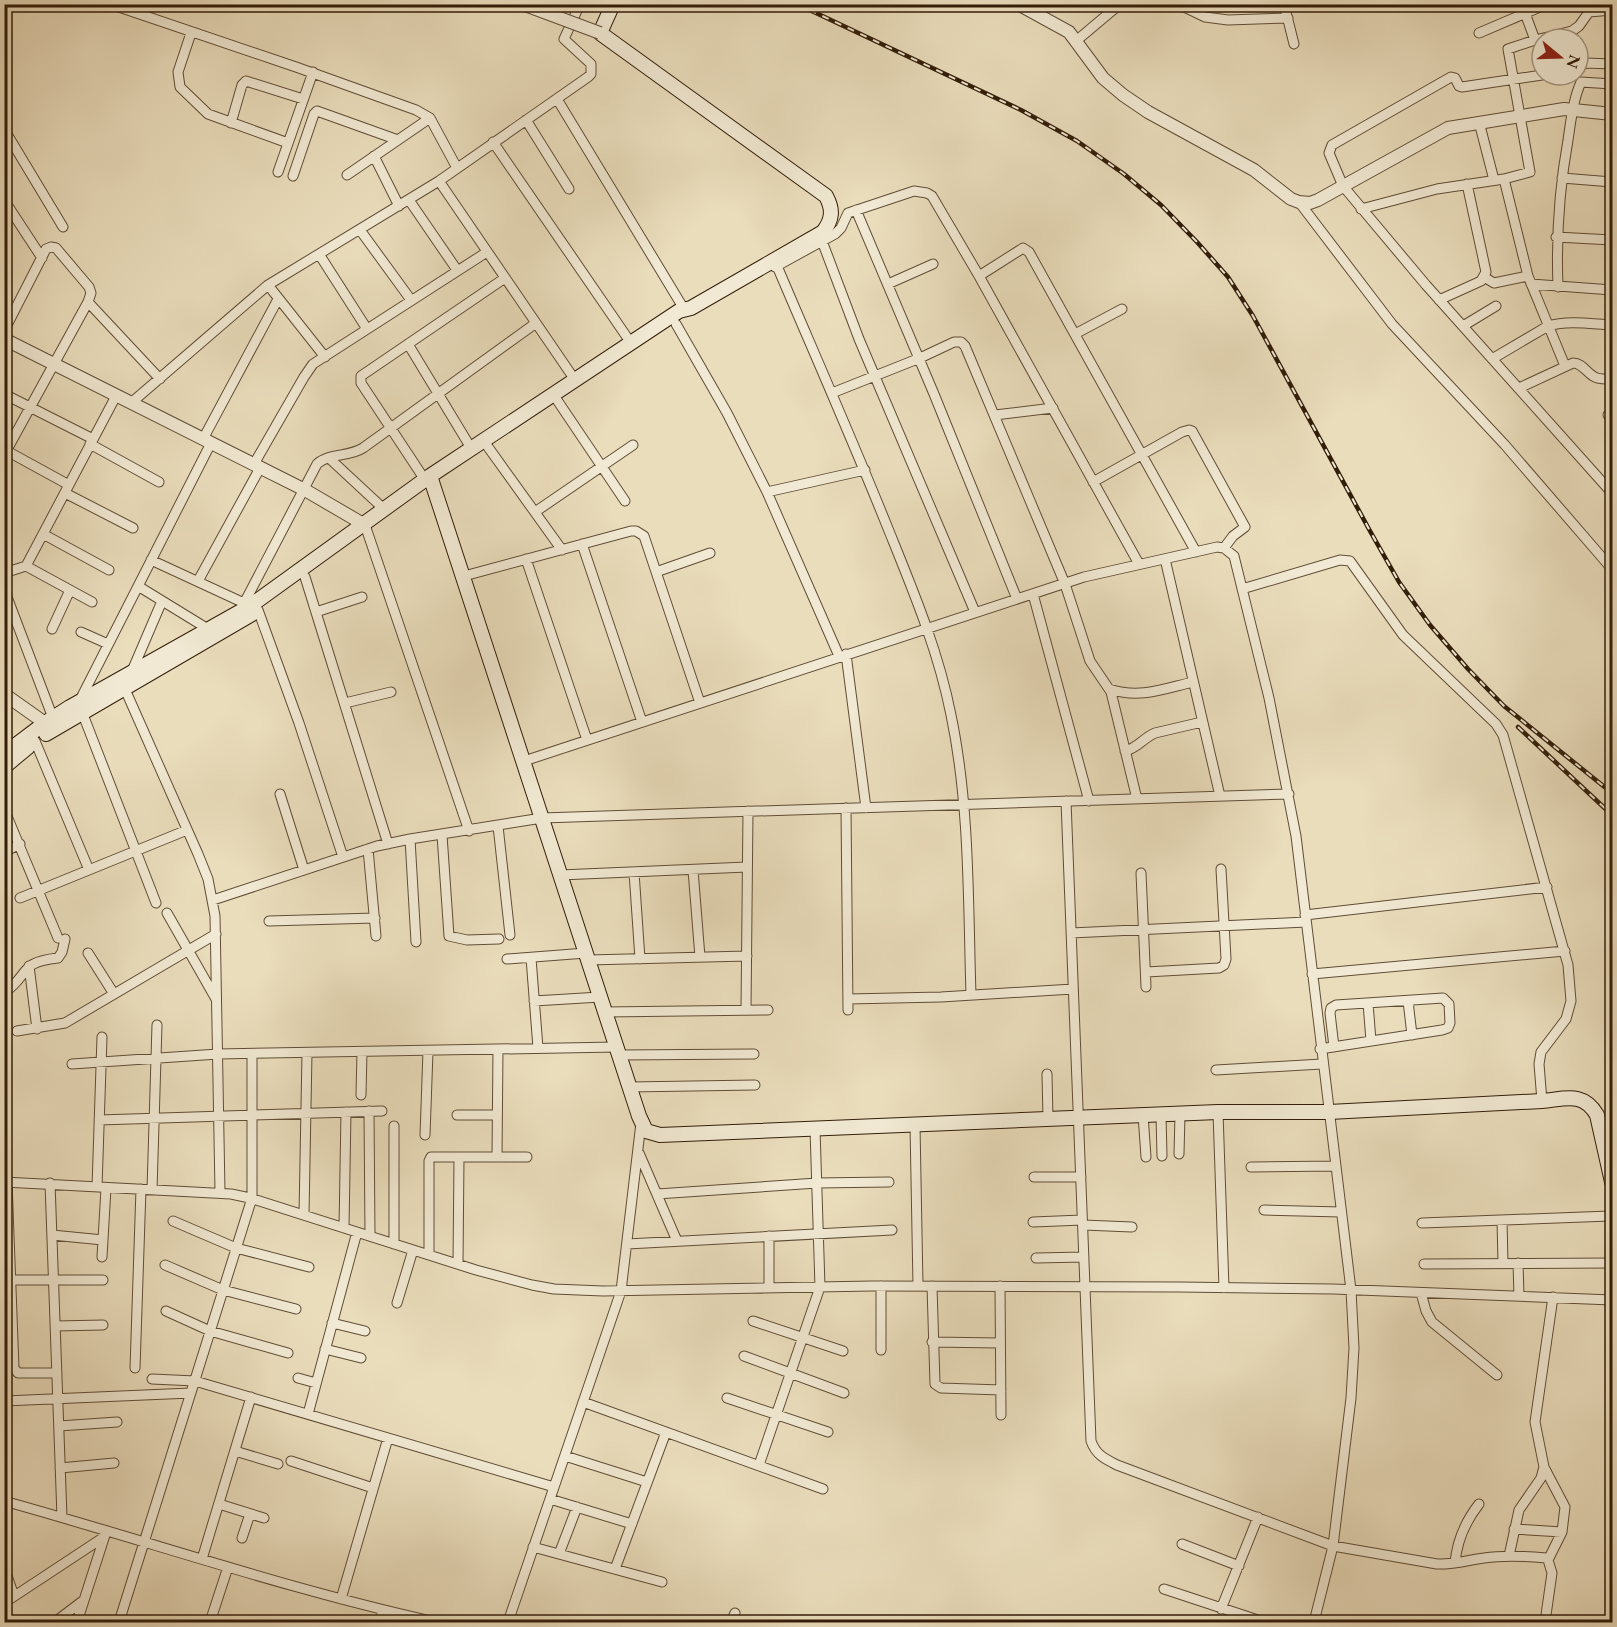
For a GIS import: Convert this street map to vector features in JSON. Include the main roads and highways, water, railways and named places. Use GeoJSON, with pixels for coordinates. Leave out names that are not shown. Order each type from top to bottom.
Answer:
{"type":"FeatureCollection","features":[{"type":"Feature","properties":{"kind":"main road"},"geometry":{"type":"LineString","coordinates":[[4,754],[49,724],[124,687],[233,626],[305,577],[471,448],[631,343],[823,237],[832,215],[826,195],[600,33],[613,4]]}},
{"type":"Feature","properties":{"kind":"main road"},"geometry":{"type":"LineString","coordinates":[[80,707],[132,671],[208,629],[367,529],[385,510],[488,447],[676,324],[688,310]]}},
{"type":"Feature","properties":{"kind":"main road"},"geometry":{"type":"LineString","coordinates":[[429,481],[464,576],[629,1087],[646,1131],[660,1135],[1218,1112],[1329,1112],[1572,1098],[1583,1100],[1591,1105],[1596,1115],[1612,1180]]}},
{"type":"Feature","properties":{"kind":"main road"},"geometry":{"type":"LineString","coordinates":[[4,767],[35,741],[49,724]]}},
{"type":"Feature","properties":{"kind":"railway"},"geometry":{"type":"LineString","coordinates":[[797,4],[1021,110],[1077,141],[1124,174],[1161,205],[1228,277],[1253,316],[1399,582],[1430,625],[1504,706],[1612,793]]}},
{"type":"Feature","properties":{"kind":"railway"},"geometry":{"type":"LineString","coordinates":[[1518,727],[1612,815]]}}]}
